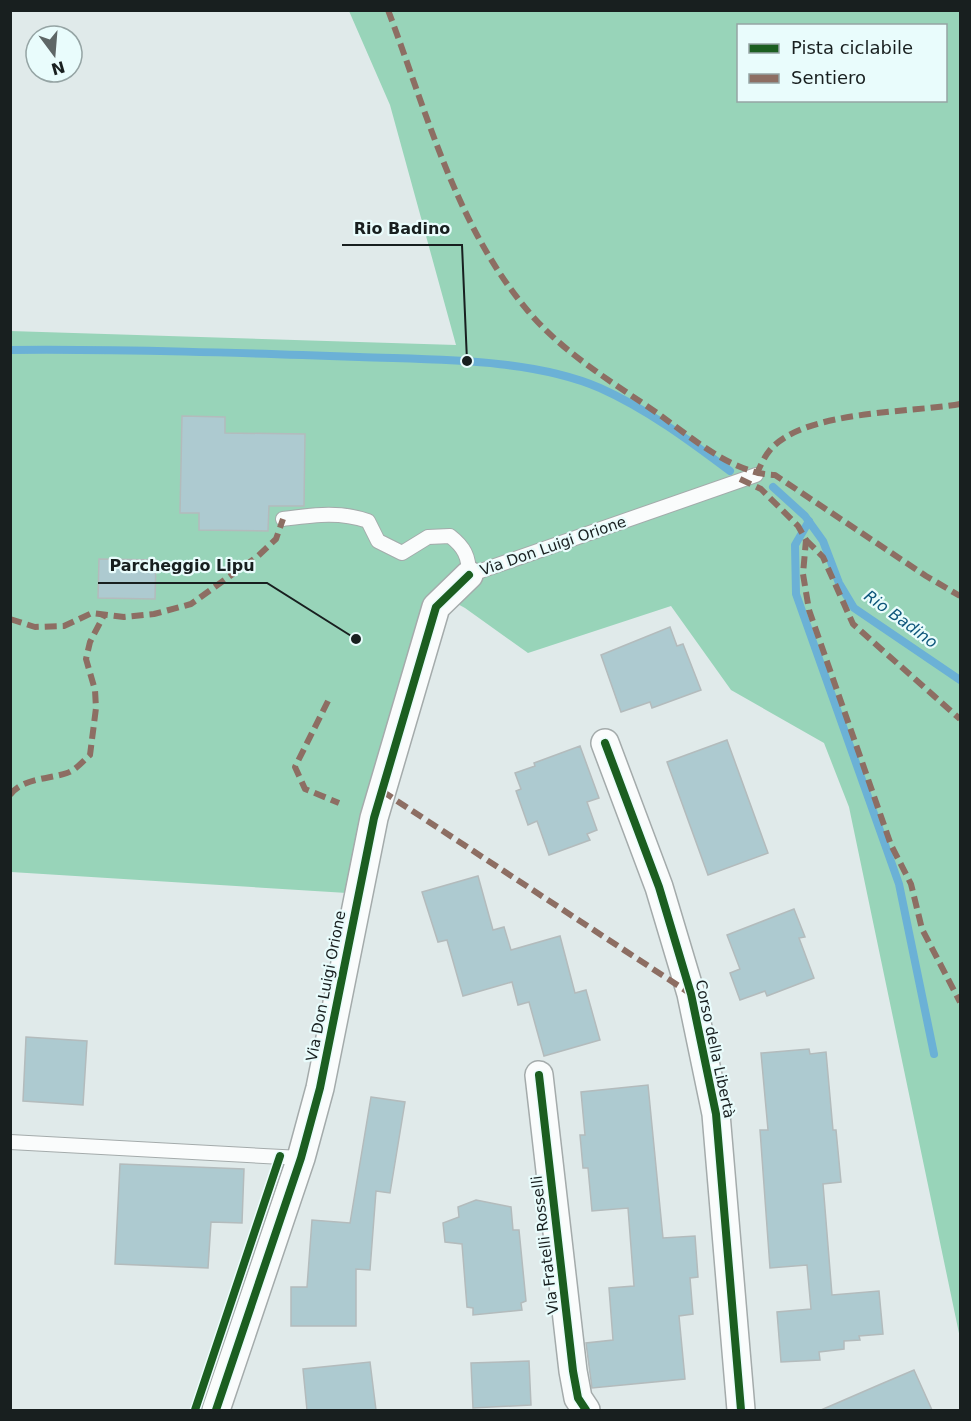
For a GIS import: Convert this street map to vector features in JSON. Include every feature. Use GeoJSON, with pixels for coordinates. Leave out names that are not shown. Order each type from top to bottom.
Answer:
{"type":"FeatureCollection","features":[{"type":"Feature","properties":{"kind":"street","name":"Via Don Luigi Orione"},"geometry":{"type":"LineString","coordinates":[[216,1410],[301,1158],[320,1088],[376,809],[436,607],[469,575]]}},
{"type":"Feature","properties":{"kind":"street","name":"Corso della Libertà"},"geometry":{"type":"LineString","coordinates":[[605,742],[659,886],[688,983],[716,1114],[741,1410]]}},
{"type":"Feature","properties":{"kind":"street","name":"Via Fratelli Rosselli"},"geometry":{"type":"LineString","coordinates":[[539,1075],[573,1371],[578,1398],[586,1410]]}},
{"type":"Feature","properties":{"kind":"lane","name":"Via Don Luigi Orione"},"geometry":{"type":"LineString","coordinates":[[469,575],[756,475]]}},
{"type":"Feature","properties":{"kind":"lane"},"geometry":{"type":"LineString","coordinates":[[283,519],[329,513],[351,515],[368,521],[378,541],[402,553],[428,537],[450,536],[462,545],[469,562],[469,575]]}},
{"type":"Feature","properties":{"kind":"lane"},"geometry":{"type":"LineString","coordinates":[[10,1142],[301,1158]]}},
{"type":"Feature","properties":{"kind":"green space"},"geometry":{"type":"Polygon","coordinates":[[[349,11],[960,11],[960,1338],[849,807],[824,743],[731,690],[671,606],[528,653],[465,608],[441,595],[347,893],[11,872],[10,331],[456,345],[390,105],[349,11]]]}},
{"type":"Feature","properties":{"kind":"building"},"geometry":{"type":"Polygon","coordinates":[[[182,416],[225,417],[225,433],[305,434],[304,506],[269,506],[268,531],[199,530],[199,513],[180,513],[182,416]]]}},
{"type":"Feature","properties":{"kind":"building"},"geometry":{"type":"Polygon","coordinates":[[[99,559],[156,560],[155,599],[98,598],[99,559]]]}},
{"type":"Feature","properties":{"kind":"building"},"geometry":{"type":"Polygon","coordinates":[[[670,627],[677,646],[683,644],[701,690],[652,708],[650,702],[621,712],[601,655],[670,627]]]}},
{"type":"Feature","properties":{"kind":"building"},"geometry":{"type":"Polygon","coordinates":[[[727,740],[768,853],[708,875],[667,762],[727,740]]]}},
{"type":"Feature","properties":{"kind":"building"},"geometry":{"type":"Polygon","coordinates":[[[580,746],[599,798],[587,802],[597,830],[587,834],[590,840],[549,855],[537,821],[528,825],[516,791],[521,789],[515,773],[535,766],[534,763],[580,746]]]}},
{"type":"Feature","properties":{"kind":"building"},"geometry":{"type":"Polygon","coordinates":[[[478,876],[493,930],[504,927],[511,950],[560,936],[575,993],[586,990],[600,1040],[544,1056],[529,1002],[518,1005],[512,982],[463,996],[447,940],[438,942],[422,892],[478,876]]]}},
{"type":"Feature","properties":{"kind":"building"},"geometry":{"type":"Polygon","coordinates":[[[794,909],[805,937],[799,938],[814,978],[767,996],[765,991],[740,1000],[730,973],[740,969],[727,935],[794,909]]]}},
{"type":"Feature","properties":{"kind":"building"},"geometry":{"type":"Polygon","coordinates":[[[26,1037],[87,1041],[83,1105],[23,1101],[26,1037]]]}},
{"type":"Feature","properties":{"kind":"building"},"geometry":{"type":"Polygon","coordinates":[[[809,1049],[810,1054],[826,1052],[833,1130],[836,1130],[841,1182],[823,1184],[832,1295],[879,1291],[883,1334],[859,1336],[860,1340],[844,1341],[844,1349],[819,1352],[820,1360],[781,1362],[777,1312],[811,1309],[807,1265],[770,1268],[760,1130],[768,1130],[761,1053],[809,1049]]]}},
{"type":"Feature","properties":{"kind":"building"},"geometry":{"type":"Polygon","coordinates":[[[648,1085],[663,1238],[695,1236],[698,1277],[690,1278],[693,1314],[679,1316],[685,1379],[592,1388],[586,1343],[613,1340],[609,1288],[634,1286],[628,1208],[592,1211],[588,1168],[583,1168],[580,1135],[585,1135],[581,1092],[648,1085]]]}},
{"type":"Feature","properties":{"kind":"building"},"geometry":{"type":"Polygon","coordinates":[[[371,1097],[405,1102],[390,1193],[376,1191],[370,1270],[356,1269],[356,1326],[291,1326],[291,1287],[307,1287],[312,1220],[350,1223],[371,1097]]]}},
{"type":"Feature","properties":{"kind":"building"},"geometry":{"type":"Polygon","coordinates":[[[120,1164],[244,1169],[242,1223],[211,1222],[208,1268],[115,1264],[120,1164]]]}},
{"type":"Feature","properties":{"kind":"building"},"geometry":{"type":"Polygon","coordinates":[[[476,1200],[511,1207],[513,1230],[519,1230],[526,1301],[521,1303],[522,1310],[473,1315],[473,1308],[467,1307],[462,1244],[445,1242],[443,1223],[459,1217],[458,1207],[476,1200]]]}},
{"type":"Feature","properties":{"kind":"building"},"geometry":{"type":"Polygon","coordinates":[[[529,1361],[531,1405],[473,1408],[471,1363],[529,1361]]]}},
{"type":"Feature","properties":{"kind":"building"},"geometry":{"type":"Polygon","coordinates":[[[370,1362],[376,1410],[307,1410],[303,1369],[370,1362]]]}},
{"type":"Feature","properties":{"kind":"building"},"geometry":{"type":"Polygon","coordinates":[[[914,1370],[932,1410],[821,1410],[881,1384],[914,1370]]]}},
{"type":"Feature","properties":{"kind":"waterway","name":"Rio Badino"},"geometry":{"type":"LineString","coordinates":[[10,350],[98,350],[419,359],[482,362],[544,371],[573,378],[617,396],[668,426],[730,471]]}},
{"type":"Feature","properties":{"kind":"waterway","name":"Rio Badino"},"geometry":{"type":"LineString","coordinates":[[773,487],[805,516],[823,541],[839,583],[854,608],[960,680]]}},
{"type":"Feature","properties":{"kind":"waterway"},"geometry":{"type":"LineString","coordinates":[[809,521],[795,545],[796,594],[899,884],[934,1054]]}},
{"type":"Feature","properties":{"kind":"marked path"},"geometry":{"type":"LineString","coordinates":[[388,10],[430,128],[462,206],[503,278],[542,327],[590,367],[714,454],[744,469],[775,475],[926,576],[960,596]]}},
{"type":"Feature","properties":{"kind":"marked path"},"geometry":{"type":"LineString","coordinates":[[756,475],[770,450],[786,437],[807,427],[859,415],[960,404]]}},
{"type":"Feature","properties":{"kind":"marked path"},"geometry":{"type":"LineString","coordinates":[[740,479],[761,489],[798,526],[806,540],[803,574],[809,610],[891,845],[911,884],[922,929],[960,1002]]}},
{"type":"Feature","properties":{"kind":"marked path"},"geometry":{"type":"LineString","coordinates":[[10,619],[35,627],[64,626],[92,613],[124,617],[154,614],[191,604],[258,556],[276,539],[283,519]]}},
{"type":"Feature","properties":{"kind":"marked path"},"geometry":{"type":"LineString","coordinates":[[806,540],[823,557],[853,624],[960,719]]}},
{"type":"Feature","properties":{"kind":"marked path"},"geometry":{"type":"LineString","coordinates":[[10,795],[15,789],[29,782],[70,772],[90,755],[96,708],[95,690],[86,659],[90,642],[104,615]]}},
{"type":"Feature","properties":{"kind":"marked path"},"geometry":{"type":"LineString","coordinates":[[328,701],[295,767],[305,789],[339,803]]}},
{"type":"Feature","properties":{"kind":"marked path"},"geometry":{"type":"LineString","coordinates":[[382,791],[691,994]]}},
{"type":"Feature","properties":{"kind":"cycle path"},"geometry":{"type":"LineString","coordinates":[[216,1410],[301,1158],[320,1088],[374,818],[436,607],[469,575]]}},
{"type":"Feature","properties":{"kind":"cycle path"},"geometry":{"type":"LineString","coordinates":[[605,743],[659,887],[691,994],[716,1114],[741,1410]]}},
{"type":"Feature","properties":{"kind":"cycle path"},"geometry":{"type":"LineString","coordinates":[[539,1075],[573,1371],[578,1398],[586,1410]]}},
{"type":"Feature","properties":{"kind":"cycle path"},"geometry":{"type":"LineString","coordinates":[[195,1410],[280,1156]]}},
{"type":"Feature","properties":{"kind":"place","name":"Rio Badino"},"geometry":{"type":"Point","coordinates":[467,361]}},
{"type":"Feature","properties":{"kind":"place","name":"Parcheggio Lipu"},"geometry":{"type":"Point","coordinates":[356,639]}}]}
